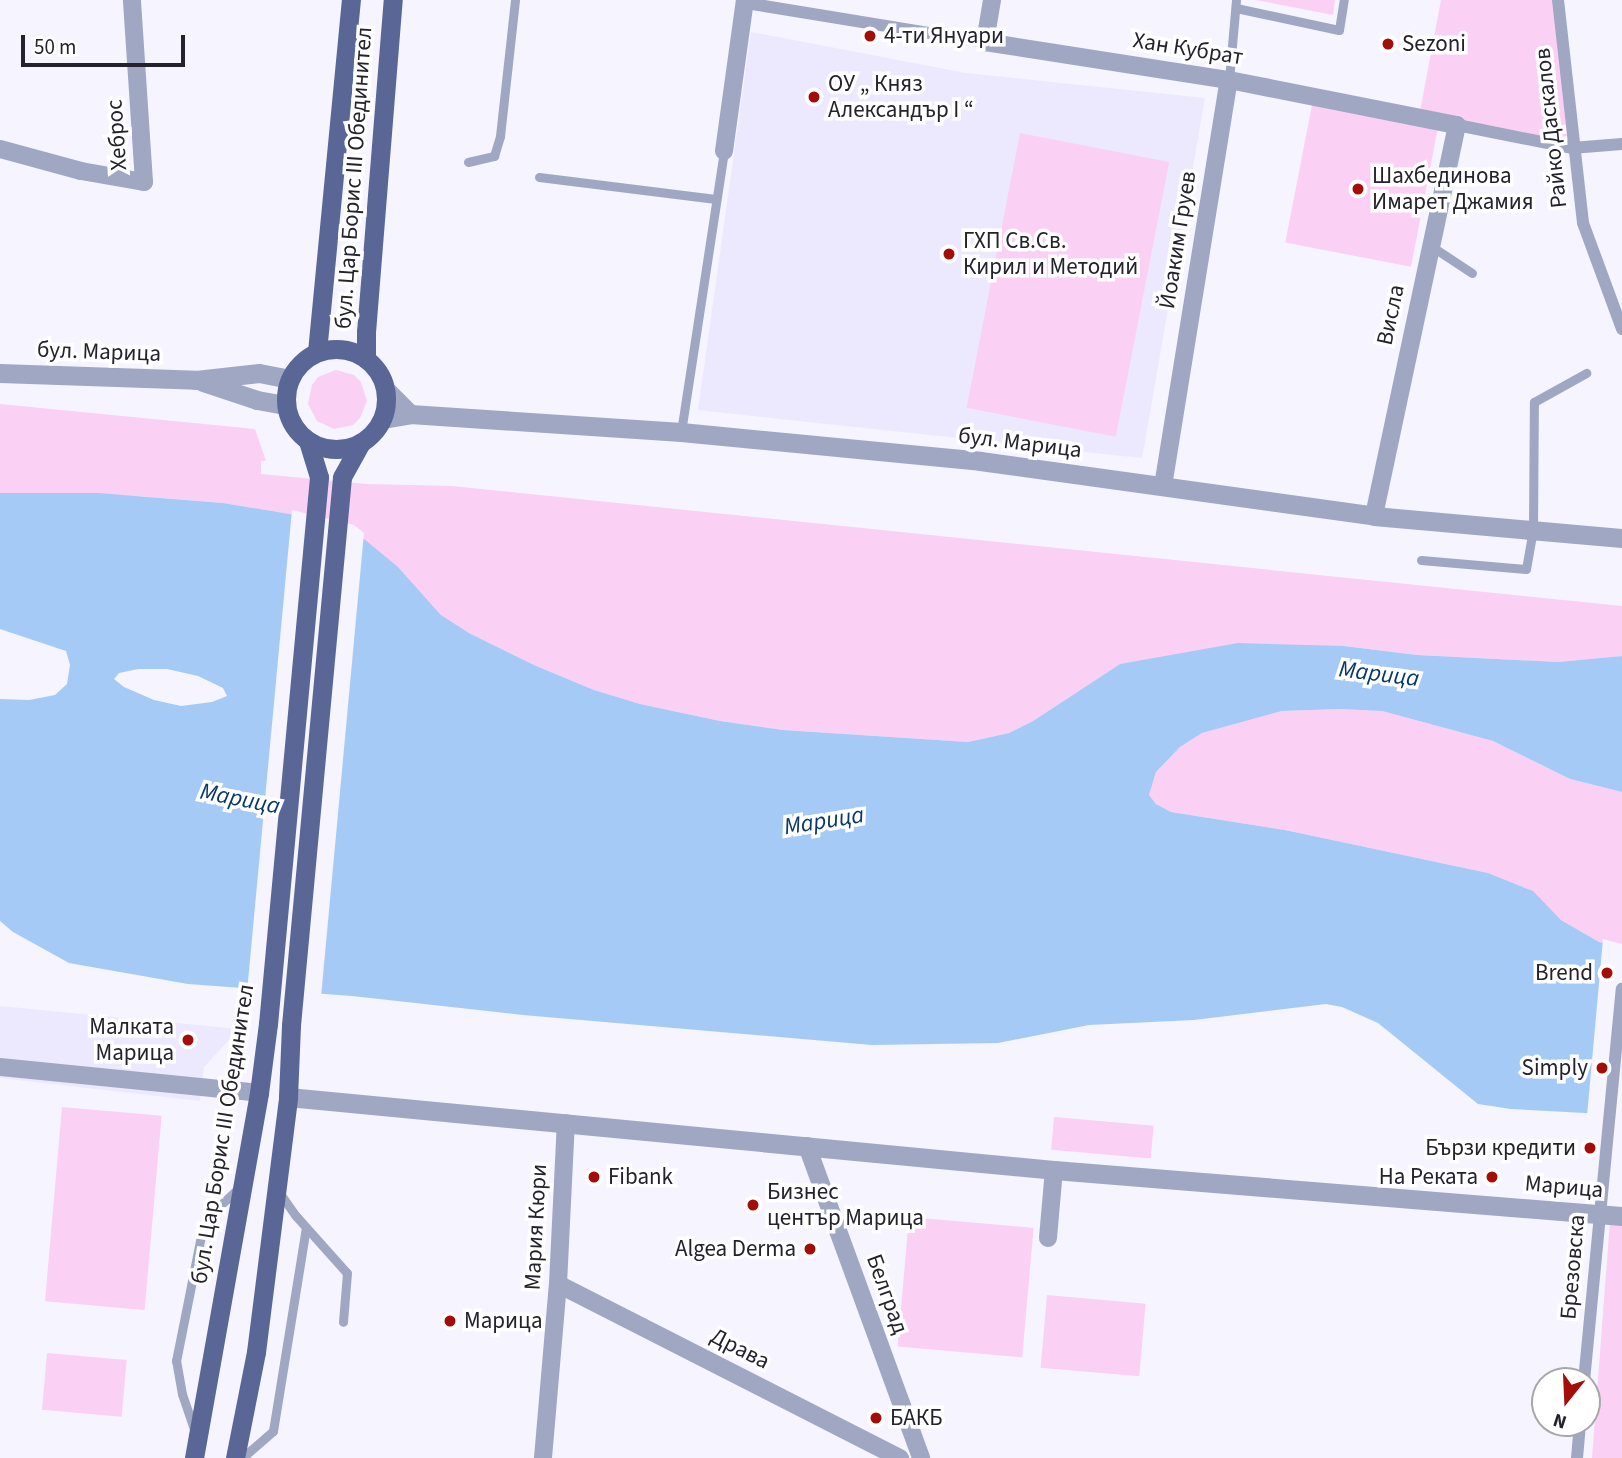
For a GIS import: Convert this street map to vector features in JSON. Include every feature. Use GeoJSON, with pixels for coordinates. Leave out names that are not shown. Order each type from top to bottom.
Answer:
{"type":"FeatureCollection","features":[{"type":"Feature","properties":{"kind":"main road","name":"бул. Цар Борис III Обединител"},"geometry":{"type":"LineString","coordinates":[[317,352],[351,0]]}},
{"type":"Feature","properties":{"kind":"main road","name":"бул. Цар Борис III Обединител"},"geometry":{"type":"LineString","coordinates":[[366,359],[393,0]]}},
{"type":"Feature","properties":{"kind":"main road","name":"бул. Цар Борис III Обединител"},"geometry":{"type":"LineString","coordinates":[[290,379],[306,359],[317,352],[343,349],[366,359],[375,368],[386,390]]}},
{"type":"Feature","properties":{"kind":"main road"},"geometry":{"type":"LineString","coordinates":[[286,405],[290,379]]}},
{"type":"Feature","properties":{"kind":"main road"},"geometry":{"type":"LineString","coordinates":[[235,1458],[256,1352],[278,1190],[342,477],[360,444],[373,433],[383,419],[386,390]]}},
{"type":"Feature","properties":{"kind":"main road","name":"бул. Цар Борис III Обединител"},"geometry":{"type":"LineString","coordinates":[[195,1448],[259,1093],[268,1024],[319,477],[308,441],[289,419],[286,405]]}},
{"type":"Feature","properties":{"kind":"main road"},"geometry":{"type":"LineString","coordinates":[[308,441],[334,450],[360,444]]}},
{"type":"Feature","properties":{"kind":"street","name":"Хеброс"},"geometry":{"type":"LineString","coordinates":[[0,149],[82,171],[144,183],[132,0]]}},
{"type":"Feature","properties":{"kind":"street"},"geometry":{"type":"LineString","coordinates":[[985,42],[992,0]]}},
{"type":"Feature","properties":{"kind":"street","name":"Райко Даскалов"},"geometry":{"type":"LineString","coordinates":[[1558,0],[1572,148],[1583,223],[1622,329]]}},
{"type":"Feature","properties":{"kind":"street"},"geometry":{"type":"LineString","coordinates":[[724,150],[745,1]]}},
{"type":"Feature","properties":{"kind":"street","name":"Хан Кубрат"},"geometry":{"type":"LineString","coordinates":[[745,1],[1229,80],[1572,148],[1622,144]]}},
{"type":"Feature","properties":{"kind":"street","name":"Йоаким Груев"},"geometry":{"type":"LineString","coordinates":[[1163,486],[1229,80]]}},
{"type":"Feature","properties":{"kind":"street","name":"Висла"},"geometry":{"type":"LineString","coordinates":[[1374,516],[1457,125]]}},
{"type":"Feature","properties":{"kind":"street","name":"бул. Марица"},"geometry":{"type":"LineString","coordinates":[[0,373],[196,380],[260,373],[290,379]]}},
{"type":"Feature","properties":{"kind":"street","name":"бул. Марица"},"geometry":{"type":"LineString","coordinates":[[196,380],[257,400],[286,405]]}},
{"type":"Feature","properties":{"kind":"street"},"geometry":{"type":"LineString","coordinates":[[386,390],[410,414]]}},
{"type":"Feature","properties":{"kind":"street","name":"бул. Марица"},"geometry":{"type":"LineString","coordinates":[[383,419],[410,414],[681,432],[980,461],[1374,516],[1622,538]]}},
{"type":"Feature","properties":{"kind":"street","name":"Брезовска"},"geometry":{"type":"LineString","coordinates":[[1585,1367],[1622,989]]}},
{"type":"Feature","properties":{"kind":"street"},"geometry":{"type":"LineString","coordinates":[[0,1067],[259,1093]]}},
{"type":"Feature","properties":{"kind":"street","name":"Марица"},"geometry":{"type":"LineString","coordinates":[[288,1097],[1054,1170],[1622,1216]]}},
{"type":"Feature","properties":{"kind":"street","name":"Мария Кюри"},"geometry":{"type":"LineString","coordinates":[[543,1458],[558,1284],[566,1123]]}},
{"type":"Feature","properties":{"kind":"street","name":"Белград"},"geometry":{"type":"LineString","coordinates":[[807,1146],[921,1458]]}},
{"type":"Feature","properties":{"kind":"street"},"geometry":{"type":"LineString","coordinates":[[1048,1238],[1054,1170]]}},
{"type":"Feature","properties":{"kind":"street","name":"Драва"},"geometry":{"type":"LineString","coordinates":[[558,1284],[900,1458]]}},
{"type":"Feature","properties":{"kind":"street"},"geometry":{"type":"LineString","coordinates":[[1577,1458],[1579,1437]]}},
{"type":"Feature","properties":{"kind":"lane"},"geometry":{"type":"LineString","coordinates":[[468,162],[494,156],[500,136],[515,0]]}},
{"type":"Feature","properties":{"kind":"lane"},"geometry":{"type":"LineString","coordinates":[[1236,4],[1339,30],[1344,0]]}},
{"type":"Feature","properties":{"kind":"lane","name":"Йоаким Груев"},"geometry":{"type":"LineString","coordinates":[[1229,80],[1236,4]]}},
{"type":"Feature","properties":{"kind":"lane"},"geometry":{"type":"LineString","coordinates":[[681,432],[724,150]]}},
{"type":"Feature","properties":{"kind":"lane"},"geometry":{"type":"LineString","coordinates":[[539,177],[716,199]]}},
{"type":"Feature","properties":{"kind":"lane"},"geometry":{"type":"LineString","coordinates":[[1431,246],[1472,273]]}},
{"type":"Feature","properties":{"kind":"lane"},"geometry":{"type":"LineString","coordinates":[[1421,560],[1526,569],[1533,530],[1534,402],[1586,373]]}},
{"type":"Feature","properties":{"kind":"lane"},"geometry":{"type":"LineString","coordinates":[[195,1448],[176,1361],[201,1236],[213,1212],[242,1185]]}},
{"type":"Feature","properties":{"kind":"lane"},"geometry":{"type":"LineString","coordinates":[[278,1190],[306,1228],[347,1273],[343,1322]]}},
{"type":"Feature","properties":{"kind":"lane"},"geometry":{"type":"LineString","coordinates":[[243,1458],[273,1431],[306,1228]]}},
{"type":"Feature","properties":{"kind":"shaded area"},"geometry":{"type":"Polygon","coordinates":[[[1256,0],[1335,0],[1333,15],[1256,0]]]}},
{"type":"Feature","properties":{"kind":"shaded area"},"geometry":{"type":"Polygon","coordinates":[[[1441,0],[1558,0],[1572,148],[1419,117],[1441,0]]]}},
{"type":"Feature","properties":{"kind":"shaded area","name":"ГХП Св.Св. Кирил и Методий"},"geometry":{"type":"Polygon","coordinates":[[[751,32],[966,73],[1205,98],[1142,458],[698,410],[751,32]]]}},
{"type":"Feature","properties":{"kind":"shaded area"},"geometry":{"type":"Polygon","coordinates":[[[1312,105],[1438,129],[1411,267],[1285,242],[1312,105]]]}},
{"type":"Feature","properties":{"kind":"shaded area"},"geometry":{"type":"Polygon","coordinates":[[[1020,133],[1169,162],[1116,437],[967,408],[1020,133]]]}},
{"type":"Feature","properties":{"kind":"shaded area"},"geometry":{"type":"Polygon","coordinates":[[[336,370],[354,375],[361,382],[367,401],[360,418],[353,425],[334,429],[317,421],[308,404],[312,385],[318,377],[336,370]]]}},
{"type":"Feature","properties":{"kind":"shaded area"},"geometry":{"type":"Polygon","coordinates":[[[0,404],[255,429],[266,461],[261,461],[261,474],[366,484],[452,486],[1622,606],[1622,656],[1558,662],[1417,655],[1344,646],[1168,657],[1120,664],[1033,721],[1009,733],[968,742],[783,730],[720,721],[640,704],[594,690],[534,665],[469,633],[441,615],[398,567],[302,516],[223,503],[138,496],[0,493],[0,404]]]}},
{"type":"Feature","properties":{"kind":"shaded area"},"geometry":{"type":"Polygon","coordinates":[[[1282,711],[1382,711],[1493,741],[1570,779],[1622,792],[1622,947],[1599,942],[1561,920],[1532,891],[1488,873],[1285,830],[1171,812],[1156,804],[1149,795],[1156,772],[1180,747],[1202,733],[1282,711]]]}},
{"type":"Feature","properties":{"kind":"shaded area"},"geometry":{"type":"Polygon","coordinates":[[[0,1006],[239,1029],[204,1067],[200,1101],[0,1078],[0,1006]]]}},
{"type":"Feature","properties":{"kind":"shaded area"},"geometry":{"type":"Polygon","coordinates":[[[62,1107],[162,1116],[145,1310],[45,1301],[62,1107]]]}},
{"type":"Feature","properties":{"kind":"shaded area"},"geometry":{"type":"Polygon","coordinates":[[[1054,1117],[1154,1126],[1151,1159],[1051,1150],[1054,1117]]]}},
{"type":"Feature","properties":{"kind":"shaded area"},"geometry":{"type":"Polygon","coordinates":[[[909,1217],[1034,1228],[1022,1357],[898,1347],[909,1217]]]}},
{"type":"Feature","properties":{"kind":"shaded area"},"geometry":{"type":"Polygon","coordinates":[[[1610,1221],[1622,1222],[1622,1458],[1592,1458],[1594,1437],[1601,1437],[1599,1367],[1610,1221]]]}},
{"type":"Feature","properties":{"kind":"shaded area"},"geometry":{"type":"Polygon","coordinates":[[[1047,1295],[1146,1304],[1139,1376],[1041,1368],[1047,1295]]]}},
{"type":"Feature","properties":{"kind":"shaded area"},"geometry":{"type":"Polygon","coordinates":[[[47,1353],[127,1360],[122,1417],[42,1410],[47,1353]]]}},
{"type":"Feature","properties":{"kind":"water"},"geometry":{"type":"Polygon","coordinates":[[[0,493],[98,493],[223,503],[302,516],[352,529],[398,567],[441,615],[469,633],[534,665],[594,690],[640,704],[720,721],[783,730],[968,742],[1009,733],[1033,721],[1120,664],[1238,643],[1344,646],[1417,655],[1558,662],[1622,656],[1622,792],[1570,779],[1493,741],[1382,711],[1339,709],[1282,711],[1202,733],[1180,747],[1156,772],[1149,795],[1156,804],[1171,812],[1285,830],[1488,873],[1533,891],[1561,920],[1599,942],[1622,947],[1622,1115],[1511,1109],[1478,1104],[1378,1023],[1342,1007],[1326,1004],[1194,1020],[1089,1025],[998,1043],[872,1045],[523,1015],[352,996],[188,984],[69,963],[13,932],[0,921],[0,699],[29,700],[55,695],[67,684],[70,665],[66,651],[0,629],[0,493]],[[138,669],[119,673],[114,679],[124,687],[154,700],[181,706],[212,702],[227,696],[223,688],[198,676],[167,669],[138,669]]]}},
{"type":"Feature","properties":{"kind":"pier"},"geometry":{"type":"Polygon","coordinates":[[[292,510],[354,525],[364,533],[321,997],[247,992],[292,510]]]}},
{"type":"Feature","properties":{"kind":"pier"},"geometry":{"type":"Polygon","coordinates":[[[1603,939],[1622,944],[1622,1119],[1587,1116],[1603,939]]]}},
{"type":"Feature","properties":{"kind":"place","name":"4-ти Януари"},"geometry":{"type":"Point","coordinates":[870,36]}},
{"type":"Feature","properties":{"kind":"place","name":"Sezoni"},"geometry":{"type":"Point","coordinates":[1388,44]}},
{"type":"Feature","properties":{"kind":"place","name":"ОУ „ Княз Александър I “"},"geometry":{"type":"Point","coordinates":[814,97]}},
{"type":"Feature","properties":{"kind":"place","name":"Шахбединова Имарет Джамия"},"geometry":{"type":"Point","coordinates":[1358,189]}},
{"type":"Feature","properties":{"kind":"place","name":"ГХП Св.Св. Кирил и Методий"},"geometry":{"type":"Point","coordinates":[949,254]}},
{"type":"Feature","properties":{"kind":"place","name":"Brend"},"geometry":{"type":"Point","coordinates":[1607,973]}},
{"type":"Feature","properties":{"kind":"place","name":"Малката Марица"},"geometry":{"type":"Point","coordinates":[188,1040]}},
{"type":"Feature","properties":{"kind":"place","name":"Simply"},"geometry":{"type":"Point","coordinates":[1602,1068]}},
{"type":"Feature","properties":{"kind":"place","name":"Бързи кредити"},"geometry":{"type":"Point","coordinates":[1590,1148]}},
{"type":"Feature","properties":{"kind":"place","name":"Fibank"},"geometry":{"type":"Point","coordinates":[594,1177]}},
{"type":"Feature","properties":{"kind":"place","name":"На Реката"},"geometry":{"type":"Point","coordinates":[1492,1177]}},
{"type":"Feature","properties":{"kind":"place","name":"Бизнес център Марица"},"geometry":{"type":"Point","coordinates":[753,1205]}},
{"type":"Feature","properties":{"kind":"place","name":"Algea Derma"},"geometry":{"type":"Point","coordinates":[810,1249]}},
{"type":"Feature","properties":{"kind":"place","name":"Марица"},"geometry":{"type":"Point","coordinates":[450,1321]}},
{"type":"Feature","properties":{"kind":"place","name":"БАКБ"},"geometry":{"type":"Point","coordinates":[876,1418]}}]}
